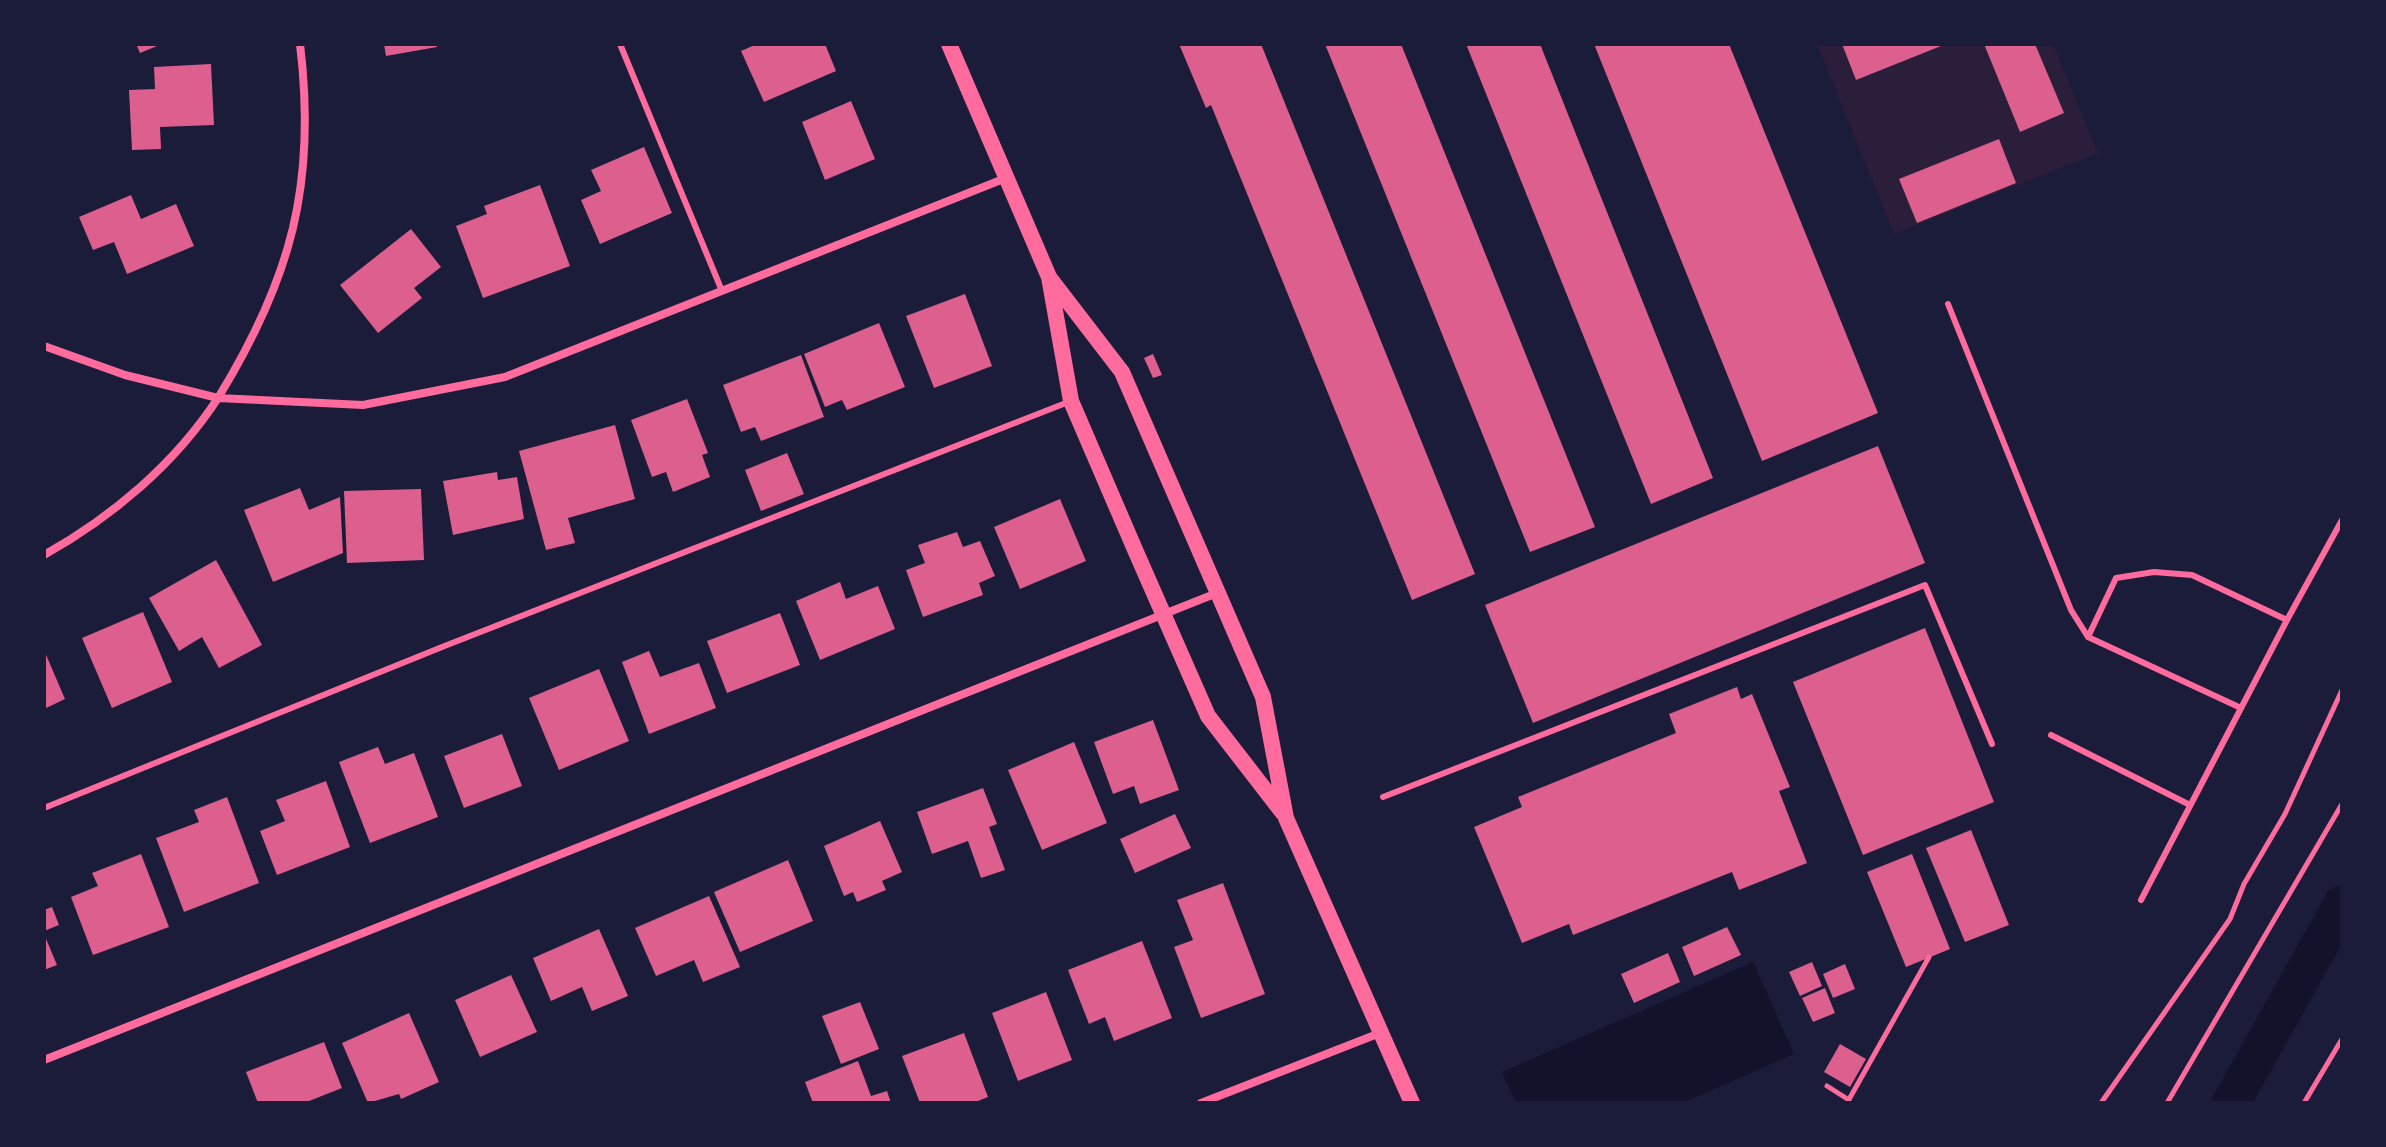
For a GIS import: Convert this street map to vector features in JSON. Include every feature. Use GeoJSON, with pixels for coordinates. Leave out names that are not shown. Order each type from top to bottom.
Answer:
{"type":"FeatureCollection","features":[{"type":"Feature","properties":{"kind":"main road"},"geometry":{"type":"LineString","coordinates":[[949,44],[1049,277],[1071,401],[1164,615],[1208,716],[1286,818]]}},
{"type":"Feature","properties":{"kind":"main road"},"geometry":{"type":"LineString","coordinates":[[1049,277],[1122,372],[1263,697],[1286,818],[1412,1103]]}},
{"type":"Feature","properties":{"kind":"street"},"geometry":{"type":"LineString","coordinates":[[44,555],[126,502],[203,421],[262,319],[282,273],[296,227],[307,98],[300,44]]}},
{"type":"Feature","properties":{"kind":"street"},"geometry":{"type":"LineString","coordinates":[[44,346],[125,375],[218,398],[363,405],[505,377],[1007,178]]}},
{"type":"Feature","properties":{"kind":"street"},"geometry":{"type":"LineString","coordinates":[[44,1060],[1218,592]]}},
{"type":"Feature","properties":{"kind":"street"},"geometry":{"type":"LineString","coordinates":[[1201,1103],[1381,1032]]}},
{"type":"Feature","properties":{"kind":"lane"},"geometry":{"type":"LineString","coordinates":[[620,44],[722,291]]}},
{"type":"Feature","properties":{"kind":"lane"},"geometry":{"type":"LineString","coordinates":[[1948,304],[2071,610],[2088,637],[2241,708]]}},
{"type":"Feature","properties":{"kind":"lane"},"geometry":{"type":"LineString","coordinates":[[44,808],[471,635],[1071,401]]}},
{"type":"Feature","properties":{"kind":"lane"},"geometry":{"type":"LineString","coordinates":[[2141,900],[2342,520]]}},
{"type":"Feature","properties":{"kind":"lane"},"geometry":{"type":"LineString","coordinates":[[2088,637],[2116,578],[2154,572],[2192,575],[2287,620]]}},
{"type":"Feature","properties":{"kind":"lane"},"geometry":{"type":"LineString","coordinates":[[1383,797],[1925,585],[1992,744]]}},
{"type":"Feature","properties":{"kind":"lane"},"geometry":{"type":"LineString","coordinates":[[2051,735],[2190,805]]}},
{"type":"Feature","properties":{"kind":"path"},"geometry":{"type":"LineString","coordinates":[[2101,1103],[2230,919],[2244,884],[2285,814],[2342,690]]}},
{"type":"Feature","properties":{"kind":"path"},"geometry":{"type":"LineString","coordinates":[[2167,1103],[2342,804]]}},
{"type":"Feature","properties":{"kind":"path"},"geometry":{"type":"LineString","coordinates":[[1827,1086],[1848,1101],[1929,957]]}},
{"type":"Feature","properties":{"kind":"path"},"geometry":{"type":"LineString","coordinates":[[2304,1103],[2342,1039]]}},
{"type":"Feature","properties":{"kind":"shaded area"},"geometry":{"type":"Polygon","coordinates":[[[1817,44],[2053,44],[2098,153],[1894,234],[1817,44]]]}},
{"type":"Feature","properties":{"kind":"shaded area"},"geometry":{"type":"Polygon","coordinates":[[[1753,962],[1794,1054],[1682,1103],[1516,1103],[1502,1072],[1753,962]]]}},
{"type":"Feature","properties":{"kind":"building"},"geometry":{"type":"Polygon","coordinates":[[[136,44],[162,44],[140,53],[136,44]]]}},
{"type":"Feature","properties":{"kind":"building"},"geometry":{"type":"Polygon","coordinates":[[[384,44],[436,44],[437,47],[386,56],[384,44]]]}},
{"type":"Feature","properties":{"kind":"building"},"geometry":{"type":"Polygon","coordinates":[[[757,44],[825,44],[836,71],[764,102],[741,51],[757,44]]]}},
{"type":"Feature","properties":{"kind":"building"},"geometry":{"type":"Polygon","coordinates":[[[1179,44],[1261,44],[1475,574],[1412,600],[1211,105],[1206,108],[1179,44]]]}},
{"type":"Feature","properties":{"kind":"building"},"geometry":{"type":"Polygon","coordinates":[[[1325,44],[1401,44],[1595,527],[1530,552],[1325,44]]]}},
{"type":"Feature","properties":{"kind":"building"},"geometry":{"type":"Polygon","coordinates":[[[1466,44],[1540,44],[1713,478],[1651,504],[1466,44]]]}},
{"type":"Feature","properties":{"kind":"building"},"geometry":{"type":"Polygon","coordinates":[[[1594,44],[1729,44],[1878,413],[1762,461],[1594,44]]]}},
{"type":"Feature","properties":{"kind":"building"},"geometry":{"type":"Polygon","coordinates":[[[1842,44],[1946,44],[1856,80],[1842,44]]]}},
{"type":"Feature","properties":{"kind":"building"},"geometry":{"type":"Polygon","coordinates":[[[1984,44],[2035,44],[2064,113],[2020,132],[1984,44]]]}},
{"type":"Feature","properties":{"kind":"building"},"geometry":{"type":"Polygon","coordinates":[[[211,64],[214,125],[160,127],[161,149],[132,150],[129,90],[155,89],[154,67],[211,64]]]}},
{"type":"Feature","properties":{"kind":"building"},"geometry":{"type":"Polygon","coordinates":[[[851,101],[875,159],[825,180],[802,122],[851,101]]]}},
{"type":"Feature","properties":{"kind":"building"},"geometry":{"type":"Polygon","coordinates":[[[1999,139],[2016,183],[1917,223],[1899,179],[1999,139]]]}},
{"type":"Feature","properties":{"kind":"building"},"geometry":{"type":"Polygon","coordinates":[[[644,147],[672,213],[600,244],[581,200],[601,191],[591,170],[644,147]]]}},
{"type":"Feature","properties":{"kind":"building"},"geometry":{"type":"Polygon","coordinates":[[[540,185],[570,266],[483,298],[456,226],[487,214],[484,206],[540,185]]]}},
{"type":"Feature","properties":{"kind":"building"},"geometry":{"type":"Polygon","coordinates":[[[131,195],[141,219],[176,204],[194,246],[127,274],[114,242],[93,250],[79,217],[131,195]]]}},
{"type":"Feature","properties":{"kind":"building"},"geometry":{"type":"Polygon","coordinates":[[[411,229],[441,267],[414,288],[422,298],[378,333],[340,285],[411,229]]]}},
{"type":"Feature","properties":{"kind":"building"},"geometry":{"type":"Polygon","coordinates":[[[965,294],[992,366],[934,388],[906,316],[965,294]]]}},
{"type":"Feature","properties":{"kind":"building"},"geometry":{"type":"Polygon","coordinates":[[[879,323],[905,387],[847,410],[842,400],[825,407],[804,354],[879,323]]]}},
{"type":"Feature","properties":{"kind":"building"},"geometry":{"type":"Polygon","coordinates":[[[1153,354],[1162,375],[1153,378],[1144,358],[1153,354]]]}},
{"type":"Feature","properties":{"kind":"building"},"geometry":{"type":"Polygon","coordinates":[[[801,355],[824,417],[761,441],[755,427],[741,432],[723,385],[801,355]]]}},
{"type":"Feature","properties":{"kind":"building"},"geometry":{"type":"Polygon","coordinates":[[[687,399],[708,453],[702,455],[710,477],[673,492],[666,472],[652,477],[631,420],[687,399]]]}},
{"type":"Feature","properties":{"kind":"building"},"geometry":{"type":"Polygon","coordinates":[[[615,425],[635,499],[568,518],[575,543],[546,550],[519,451],[615,425]]]}},
{"type":"Feature","properties":{"kind":"building"},"geometry":{"type":"Polygon","coordinates":[[[1878,446],[1925,563],[1533,723],[1485,605],[1878,446]]]}},
{"type":"Feature","properties":{"kind":"building"},"geometry":{"type":"Polygon","coordinates":[[[787,453],[804,494],[761,511],[745,470],[787,453]]]}},
{"type":"Feature","properties":{"kind":"building"},"geometry":{"type":"Polygon","coordinates":[[[497,472],[498,480],[517,477],[524,519],[453,535],[443,481],[497,472]]]}},
{"type":"Feature","properties":{"kind":"building"},"geometry":{"type":"Polygon","coordinates":[[[300,488],[309,510],[340,497],[343,553],[273,582],[244,510],[300,488]]]}},
{"type":"Feature","properties":{"kind":"building"},"geometry":{"type":"Polygon","coordinates":[[[421,489],[424,560],[347,563],[344,491],[421,489]]]}},
{"type":"Feature","properties":{"kind":"building"},"geometry":{"type":"Polygon","coordinates":[[[1060,499],[1086,561],[1020,589],[994,527],[1060,499]]]}},
{"type":"Feature","properties":{"kind":"building"},"geometry":{"type":"Polygon","coordinates":[[[957,532],[963,547],[980,541],[995,576],[979,583],[983,595],[923,617],[906,570],[925,563],[918,545],[957,532]]]}},
{"type":"Feature","properties":{"kind":"building"},"geometry":{"type":"Polygon","coordinates":[[[216,560],[262,645],[219,668],[202,637],[179,651],[149,598],[216,560]]]}},
{"type":"Feature","properties":{"kind":"building"},"geometry":{"type":"Polygon","coordinates":[[[840,582],[846,599],[878,586],[895,629],[820,660],[796,601],[840,582]]]}},
{"type":"Feature","properties":{"kind":"building"},"geometry":{"type":"Polygon","coordinates":[[[143,612],[172,682],[112,708],[82,638],[143,612]]]}},
{"type":"Feature","properties":{"kind":"building"},"geometry":{"type":"Polygon","coordinates":[[[780,613],[800,665],[727,693],[707,641],[780,613]]]}},
{"type":"Feature","properties":{"kind":"building"},"geometry":{"type":"Polygon","coordinates":[[[1925,628],[1994,802],[1863,855],[1793,682],[1925,628]]]}},
{"type":"Feature","properties":{"kind":"building"},"geometry":{"type":"Polygon","coordinates":[[[44,650],[65,699],[44,709],[44,650]]]}},
{"type":"Feature","properties":{"kind":"building"},"geometry":{"type":"Polygon","coordinates":[[[649,651],[660,677],[699,663],[716,708],[649,734],[622,662],[649,651]]]}},
{"type":"Feature","properties":{"kind":"building"},"geometry":{"type":"Polygon","coordinates":[[[599,669],[629,741],[559,770],[529,698],[599,669]]]}},
{"type":"Feature","properties":{"kind":"building"},"geometry":{"type":"Polygon","coordinates":[[[1737,687],[1741,699],[1752,694],[1790,787],[1779,791],[1807,863],[1739,890],[1732,872],[1573,935],[1569,924],[1522,943],[1474,827],[1522,807],[1518,797],[1676,733],[1669,714],[1737,687]]]}},
{"type":"Feature","properties":{"kind":"building"},"geometry":{"type":"Polygon","coordinates":[[[1153,720],[1179,790],[1140,804],[1134,786],[1113,794],[1094,742],[1153,720]]]}},
{"type":"Feature","properties":{"kind":"building"},"geometry":{"type":"Polygon","coordinates":[[[502,734],[522,786],[464,808],[444,756],[502,734]]]}},
{"type":"Feature","properties":{"kind":"building"},"geometry":{"type":"Polygon","coordinates":[[[1074,742],[1107,823],[1042,850],[1008,770],[1074,742]]]}},
{"type":"Feature","properties":{"kind":"building"},"geometry":{"type":"Polygon","coordinates":[[[378,747],[385,764],[414,753],[438,817],[370,843],[339,762],[378,747]]]}},
{"type":"Feature","properties":{"kind":"building"},"geometry":{"type":"Polygon","coordinates":[[[326,781],[350,847],[277,875],[260,831],[285,821],[276,800],[326,781]]]}},
{"type":"Feature","properties":{"kind":"building"},"geometry":{"type":"Polygon","coordinates":[[[983,788],[997,824],[989,827],[1005,870],[981,878],[968,841],[932,854],[917,812],[983,788]]]}},
{"type":"Feature","properties":{"kind":"building"},"geometry":{"type":"Polygon","coordinates":[[[227,797],[259,883],[184,912],[156,838],[199,822],[194,810],[227,797]]]}},
{"type":"Feature","properties":{"kind":"building"},"geometry":{"type":"Polygon","coordinates":[[[1175,814],[1191,848],[1135,873],[1120,839],[1175,814]]]}},
{"type":"Feature","properties":{"kind":"building"},"geometry":{"type":"Polygon","coordinates":[[[880,821],[902,872],[882,881],[886,890],[857,902],[853,892],[844,896],[824,846],[880,821]]]}},
{"type":"Feature","properties":{"kind":"building"},"geometry":{"type":"Polygon","coordinates":[[[1971,830],[2009,925],[1965,942],[1926,848],[1971,830]]]}},
{"type":"Feature","properties":{"kind":"building"},"geometry":{"type":"Polygon","coordinates":[[[141,854],[169,927],[93,955],[71,897],[98,886],[92,873],[141,854]]]}},
{"type":"Feature","properties":{"kind":"building"},"geometry":{"type":"Polygon","coordinates":[[[1912,854],[1950,949],[1906,967],[1867,872],[1912,854]]]}},
{"type":"Feature","properties":{"kind":"building"},"geometry":{"type":"Polygon","coordinates":[[[788,860],[813,921],[740,952],[714,892],[788,860]]]}},
{"type":"Feature","properties":{"kind":"building"},"geometry":{"type":"Polygon","coordinates":[[[1223,883],[1265,994],[1201,1018],[1174,947],[1193,940],[1177,900],[1223,883]]]}},
{"type":"Feature","properties":{"kind":"building"},"geometry":{"type":"Polygon","coordinates":[[[709,896],[740,967],[703,982],[694,960],[656,976],[635,928],[709,896]]]}},
{"type":"Feature","properties":{"kind":"building"},"geometry":{"type":"Polygon","coordinates":[[[52,907],[59,925],[44,931],[44,910],[52,907]]]}},
{"type":"Feature","properties":{"kind":"building"},"geometry":{"type":"Polygon","coordinates":[[[1727,927],[1741,955],[1694,976],[1682,947],[1727,927]]]}},
{"type":"Feature","properties":{"kind":"building"},"geometry":{"type":"Polygon","coordinates":[[[599,929],[628,996],[592,1011],[582,987],[551,1001],[533,958],[599,929]]]}},
{"type":"Feature","properties":{"kind":"building"},"geometry":{"type":"Polygon","coordinates":[[[44,934],[57,965],[44,970],[44,934]]]}},
{"type":"Feature","properties":{"kind":"building"},"geometry":{"type":"Polygon","coordinates":[[[1142,941],[1172,1018],[1114,1041],[1105,1017],[1089,1024],[1068,970],[1142,941]]]}},
{"type":"Feature","properties":{"kind":"building"},"geometry":{"type":"Polygon","coordinates":[[[1668,953],[1680,982],[1634,1003],[1621,974],[1668,953]]]}},
{"type":"Feature","properties":{"kind":"building"},"geometry":{"type":"Polygon","coordinates":[[[1812,962],[1822,986],[1800,996],[1789,972],[1812,962]]]}},
{"type":"Feature","properties":{"kind":"building"},"geometry":{"type":"Polygon","coordinates":[[[1845,964],[1855,989],[1833,998],[1823,974],[1845,964]]]}},
{"type":"Feature","properties":{"kind":"building"},"geometry":{"type":"Polygon","coordinates":[[[511,975],[537,1032],[480,1057],[455,1000],[511,975]]]}},
{"type":"Feature","properties":{"kind":"building"},"geometry":{"type":"Polygon","coordinates":[[[1825,988],[1835,1013],[1813,1022],[1802,998],[1825,988]]]}},
{"type":"Feature","properties":{"kind":"building"},"geometry":{"type":"Polygon","coordinates":[[[1046,992],[1072,1060],[1018,1081],[992,1013],[1046,992]]]}},
{"type":"Feature","properties":{"kind":"building"},"geometry":{"type":"Polygon","coordinates":[[[860,1002],[879,1049],[841,1064],[822,1016],[860,1002]]]}},
{"type":"Feature","properties":{"kind":"building"},"geometry":{"type":"Polygon","coordinates":[[[409,1013],[439,1082],[401,1099],[399,1094],[368,1103],[342,1043],[409,1013]]]}},
{"type":"Feature","properties":{"kind":"building"},"geometry":{"type":"Polygon","coordinates":[[[964,1033],[988,1097],[973,1103],[920,1103],[902,1056],[964,1033]]]}},
{"type":"Feature","properties":{"kind":"building"},"geometry":{"type":"Polygon","coordinates":[[[324,1042],[342,1088],[304,1103],[258,1103],[246,1072],[324,1042]]]}},
{"type":"Feature","properties":{"kind":"building"},"geometry":{"type":"Polygon","coordinates":[[[1840,1044],[1866,1059],[1850,1087],[1824,1072],[1840,1044]]]}},
{"type":"Feature","properties":{"kind":"building"},"geometry":{"type":"Polygon","coordinates":[[[858,1061],[871,1096],[887,1091],[891,1103],[813,1103],[805,1082],[858,1061]]]}},
{"type":"Feature","properties":{"kind":"waterway"},"geometry":{"type":"LineString","coordinates":[[2231,1103],[2342,905]]}}]}
